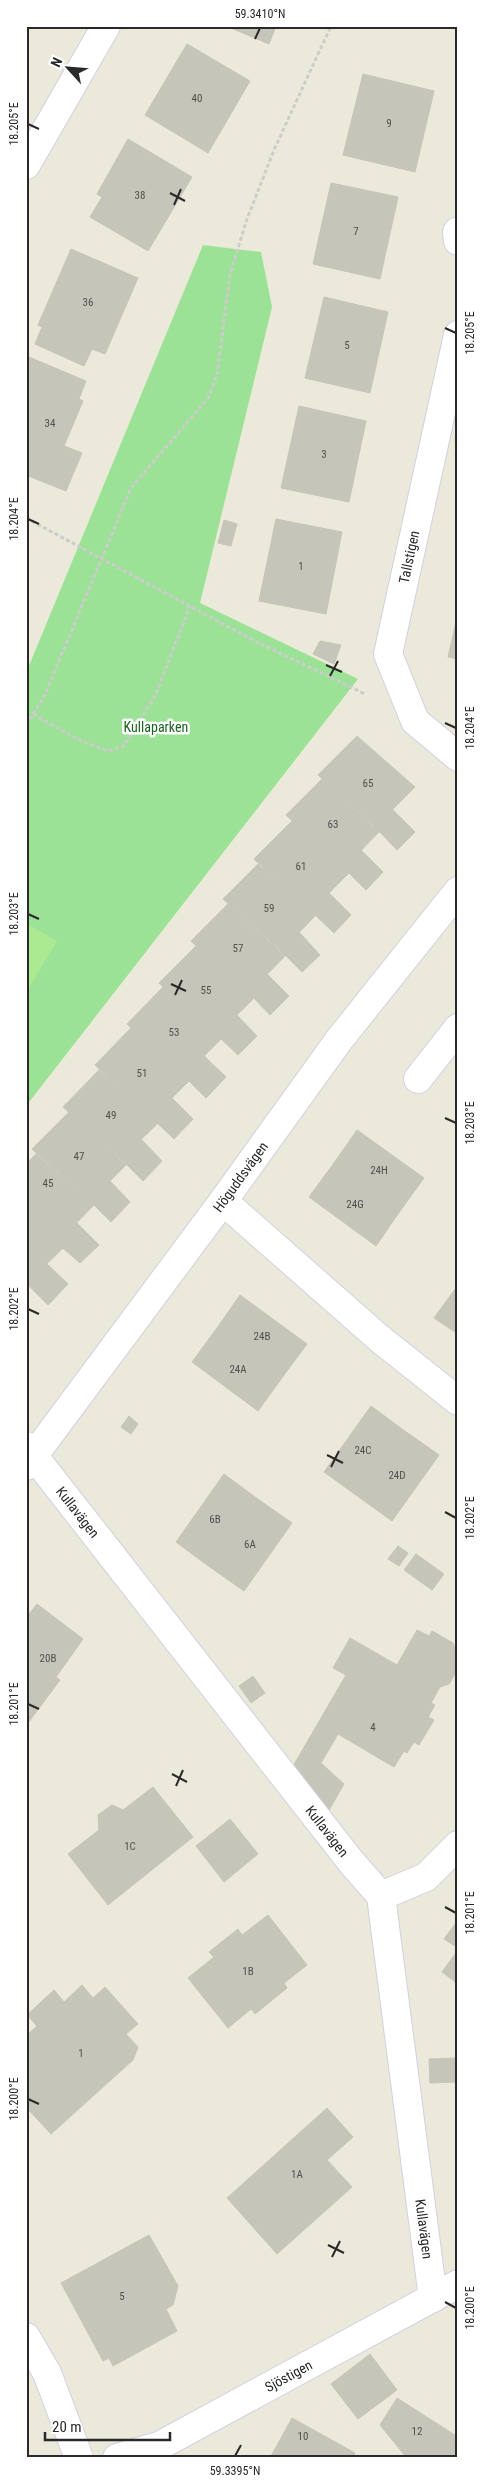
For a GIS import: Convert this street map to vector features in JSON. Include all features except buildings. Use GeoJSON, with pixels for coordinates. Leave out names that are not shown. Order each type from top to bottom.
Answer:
{"type":"FeatureCollection","features":[{"type":"Feature","properties":{"kind":"street"},"geometry":{"type":"LineString","coordinates":[[26,165],[106,26]]}},
{"type":"Feature","properties":{"kind":"street","name":"Tallstigen"},"geometry":{"type":"LineString","coordinates":[[458,335],[388,654],[415,721],[458,757]]}},
{"type":"Feature","properties":{"kind":"street","name":"Höguddsvägen"},"geometry":{"type":"LineString","coordinates":[[29,1456],[223,1201],[339,1040],[458,891]]}},
{"type":"Feature","properties":{"kind":"street"},"geometry":{"type":"LineString","coordinates":[[418,1079],[458,1028]]}},
{"type":"Feature","properties":{"kind":"street"},"geometry":{"type":"LineString","coordinates":[[223,1201],[380,1339],[458,1401]]}},
{"type":"Feature","properties":{"kind":"street","name":"Kullavägen"},"geometry":{"type":"LineString","coordinates":[[29,1456],[352,1863],[381,1896],[433,2298]]}},
{"type":"Feature","properties":{"kind":"street"},"geometry":{"type":"LineString","coordinates":[[381,1896],[426,1877],[458,1845]]}},
{"type":"Feature","properties":{"kind":"street","name":"Sjöstigen"},"geometry":{"type":"LineString","coordinates":[[117,2458],[158,2446],[458,2284]]}},
{"type":"Feature","properties":{"kind":"street"},"geometry":{"type":"LineString","coordinates":[[26,2337],[47,2373],[79,2458]]}},
{"type":"Feature","properties":{"kind":"path"},"geometry":{"type":"LineString","coordinates":[[26,725],[44,696],[131,488],[208,398],[217,375],[230,274],[247,218],[274,150],[331,26]]}},
{"type":"Feature","properties":{"kind":"path"},"geometry":{"type":"LineString","coordinates":[[26,518],[190,606],[362,694],[405,697]]}},
{"type":"Feature","properties":{"kind":"path"},"geometry":{"type":"LineString","coordinates":[[33,714],[77,739],[108,751],[124,746],[156,694],[190,606]]}},
{"type":"Feature","properties":{"kind":"green space","name":"Kullaparken"},"geometry":{"type":"Polygon","coordinates":[[[203,245],[261,252],[272,307],[200,603],[358,679],[26,1106],[26,673],[203,245]]]}},
{"type":"Feature","properties":{"kind":"green space"},"geometry":{"type":"Polygon","coordinates":[[[26,923],[57,941],[26,993],[26,923]]]}}]}
